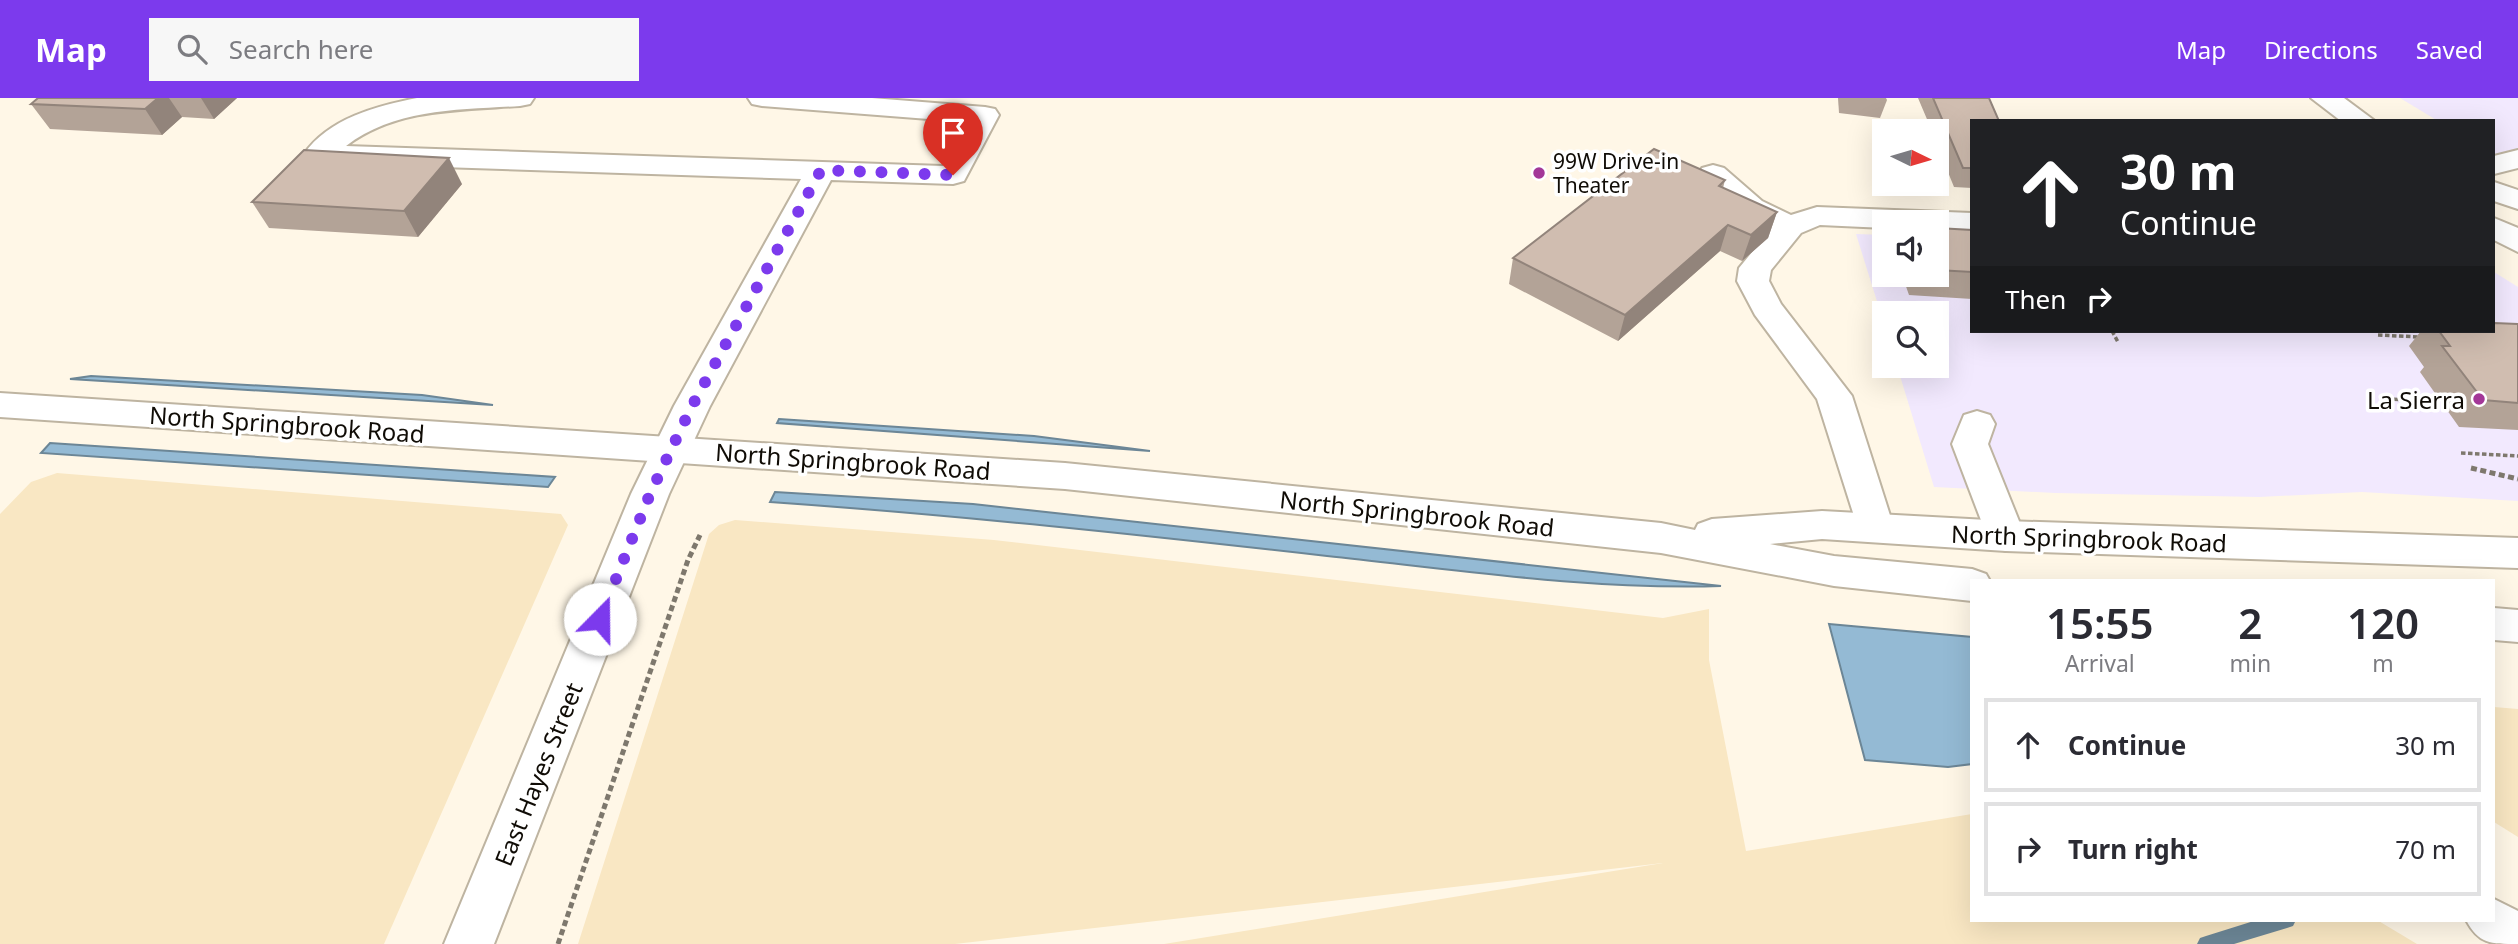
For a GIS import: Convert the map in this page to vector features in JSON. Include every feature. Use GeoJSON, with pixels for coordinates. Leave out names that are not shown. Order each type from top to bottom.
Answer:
{"type":"FeatureCollection","features":[{"type":"Feature","properties":{"kind":"main road"},"geometry":{"type":"LineString","coordinates":[[520,98],[393,112],[365,121],[319,154],[953,175],[985,115],[762,98]]}},
{"type":"Feature","properties":{"kind":"main road"},"geometry":{"type":"LineString","coordinates":[[2325,98],[2358,119]]}},
{"type":"Feature","properties":{"kind":"main road"},"geometry":{"type":"LineString","coordinates":[[2495,165],[2518,159]]}},
{"type":"Feature","properties":{"kind":"main road","name":"East Hayes Street"},"geometry":{"type":"LineString","coordinates":[[469,944],[671,449],[821,170]]}},
{"type":"Feature","properties":{"kind":"main road"},"geometry":{"type":"LineString","coordinates":[[1713,174],[1751,207],[1790,226]]}},
{"type":"Feature","properties":{"kind":"main road"},"geometry":{"type":"LineString","coordinates":[[2495,191],[2518,200]]}},
{"type":"Feature","properties":{"kind":"main road"},"geometry":{"type":"LineString","coordinates":[[1875,528],[1834,396],[1767,308],[1753,281],[1755,268],[1790,226],[1817,216],[1970,222]]}},
{"type":"Feature","properties":{"kind":"main road"},"geometry":{"type":"LineString","coordinates":[[2495,228],[2518,242]]}},
{"type":"Feature","properties":{"kind":"main road","name":"North Springbrook Road"},"geometry":{"type":"LineString","coordinates":[[0,405],[1065,476],[1661,538],[1834,571],[1970,585]]}},
{"type":"Feature","properties":{"kind":"main road"},"geometry":{"type":"LineString","coordinates":[[1834,571],[1871,551],[2016,559],[1970,444],[1977,424]]}},
{"type":"Feature","properties":{"kind":"main road","name":"North Springbrook Road"},"geometry":{"type":"LineString","coordinates":[[1661,538],[1822,525],[2006,536],[2518,553]]}},
{"type":"Feature","properties":{"kind":"main road"},"geometry":{"type":"LineString","coordinates":[[2495,624],[2518,626]]}},
{"type":"Feature","properties":{"kind":"main road"},"geometry":{"type":"LineString","coordinates":[[2493,922],[2518,940]]}},
{"type":"Feature","properties":{"kind":"path"},"geometry":{"type":"LineString","coordinates":[[2113,333],[2118,342]]}},
{"type":"Feature","properties":{"kind":"path"},"geometry":{"type":"LineString","coordinates":[[2378,335],[2420,337]]}},
{"type":"Feature","properties":{"kind":"path"},"geometry":{"type":"LineString","coordinates":[[2387,399],[2425,401]]}},
{"type":"Feature","properties":{"kind":"path"},"geometry":{"type":"LineString","coordinates":[[2461,453],[2518,456]]}},
{"type":"Feature","properties":{"kind":"path"},"geometry":{"type":"LineString","coordinates":[[2471,468],[2505,473],[2518,479]]}},
{"type":"Feature","properties":{"kind":"path"},"geometry":{"type":"LineString","coordinates":[[558,944],[688,560],[700,535]]}},
{"type":"Feature","properties":{"kind":"shaded area"},"geometry":{"type":"Polygon","coordinates":[[[2400,98],[2518,98],[2518,169],[2495,156],[2495,119],[2435,119],[2400,98]]]}},
{"type":"Feature","properties":{"kind":"shaded area"},"geometry":{"type":"Polygon","coordinates":[[[1856,234],[1872,235],[1872,285],[1856,234]]]}},
{"type":"Feature","properties":{"kind":"shaded area"},"geometry":{"type":"Polygon","coordinates":[[[1970,242],[1970,333],[2495,333],[2495,273],[2518,287],[2518,501],[2362,492],[2259,497],[2055,493],[1934,487],[1901,378],[1949,378],[1949,301],[1877,301],[1873,287],[1949,287],[1949,263],[1970,242]]]}},
{"type":"Feature","properties":{"kind":"shaded area"},"geometry":{"type":"Polygon","coordinates":[[[57,473],[561,514],[568,525],[384,944],[0,944],[0,514],[31,482],[57,473]]]}},
{"type":"Feature","properties":{"kind":"shaded area"},"geometry":{"type":"Polygon","coordinates":[[[735,520],[994,540],[1663,618],[1709,609],[1709,660],[1746,851],[1970,814],[1970,922],[2380,922],[2417,944],[1164,944],[1663,863],[955,944],[578,944],[709,534],[719,525],[735,520]]]}},
{"type":"Feature","properties":{"kind":"shaded area"},"geometry":{"type":"Polygon","coordinates":[[[2495,707],[2518,709],[2518,837],[2495,823],[2495,707]]]}},
{"type":"Feature","properties":{"kind":"water"},"geometry":{"type":"Polygon","coordinates":[[[91,376],[422,395],[493,405],[70,379],[91,376]]]}},
{"type":"Feature","properties":{"kind":"water"},"geometry":{"type":"Polygon","coordinates":[[[779,419],[1034,436],[1150,451],[777,423],[779,419]]]}},
{"type":"Feature","properties":{"kind":"water"},"geometry":{"type":"Polygon","coordinates":[[[50,443],[555,477],[548,487],[41,453],[50,443]]]}},
{"type":"Feature","properties":{"kind":"water"},"geometry":{"type":"Polygon","coordinates":[[[775,492],[973,504],[1721,586],[1623,585],[1524,578],[1049,526],[770,502],[775,492]]]}},
{"type":"Feature","properties":{"kind":"water"},"geometry":{"type":"Polygon","coordinates":[[[1829,624],[1970,637],[1970,764],[1948,767],[1865,760],[1829,624]]]}},
{"type":"Feature","properties":{"kind":"building"},"geometry":{"type":"Polygon","coordinates":[[[38,98],[158,98],[145,109],[31,104],[38,98]]]}},
{"type":"Feature","properties":{"kind":"building"},"geometry":{"type":"Polygon","coordinates":[[[1933,98],[1989,98],[1998,119],[1970,119],[1970,168],[1963,168],[1950,138],[1950,119],[1942,119],[1933,98]]]}},
{"type":"Feature","properties":{"kind":"building"},"geometry":{"type":"Polygon","coordinates":[[[1654,149],[1725,180],[1719,186],[1777,212],[1751,235],[1728,225],[1625,315],[1513,258],[1654,149]]]}},
{"type":"Feature","properties":{"kind":"building"},"geometry":{"type":"Polygon","coordinates":[[[304,150],[449,158],[404,211],[252,202],[304,150]]]}},
{"type":"Feature","properties":{"kind":"building"},"geometry":{"type":"Polygon","coordinates":[[[1949,229],[1970,230],[1970,272],[1949,271],[1949,229]]]}},
{"type":"Feature","properties":{"kind":"building"},"geometry":{"type":"Polygon","coordinates":[[[2495,323],[2518,324],[2518,403],[2483,400],[2442,346],[2450,346],[2440,333],[2495,333],[2495,323]]]}},
{"type":"Feature","properties":{"kind":"waterway"},"geometry":{"type":"LineString","coordinates":[[2206,944],[2280,922]]}},
{"type":"Feature","properties":{"kind":"place","name":"99W Drive-in Theater"},"geometry":{"type":"Point","coordinates":[1539,173]}},
{"type":"Feature","properties":{"kind":"place","name":"La Sierra"},"geometry":{"type":"Point","coordinates":[2479,399]}},
{"type":"Feature","properties":{"kind":"route"},"geometry":{"type":"LineString","coordinates":[[600,619],[650,494],[692,406],[821,170],[953,175]]}}]}
